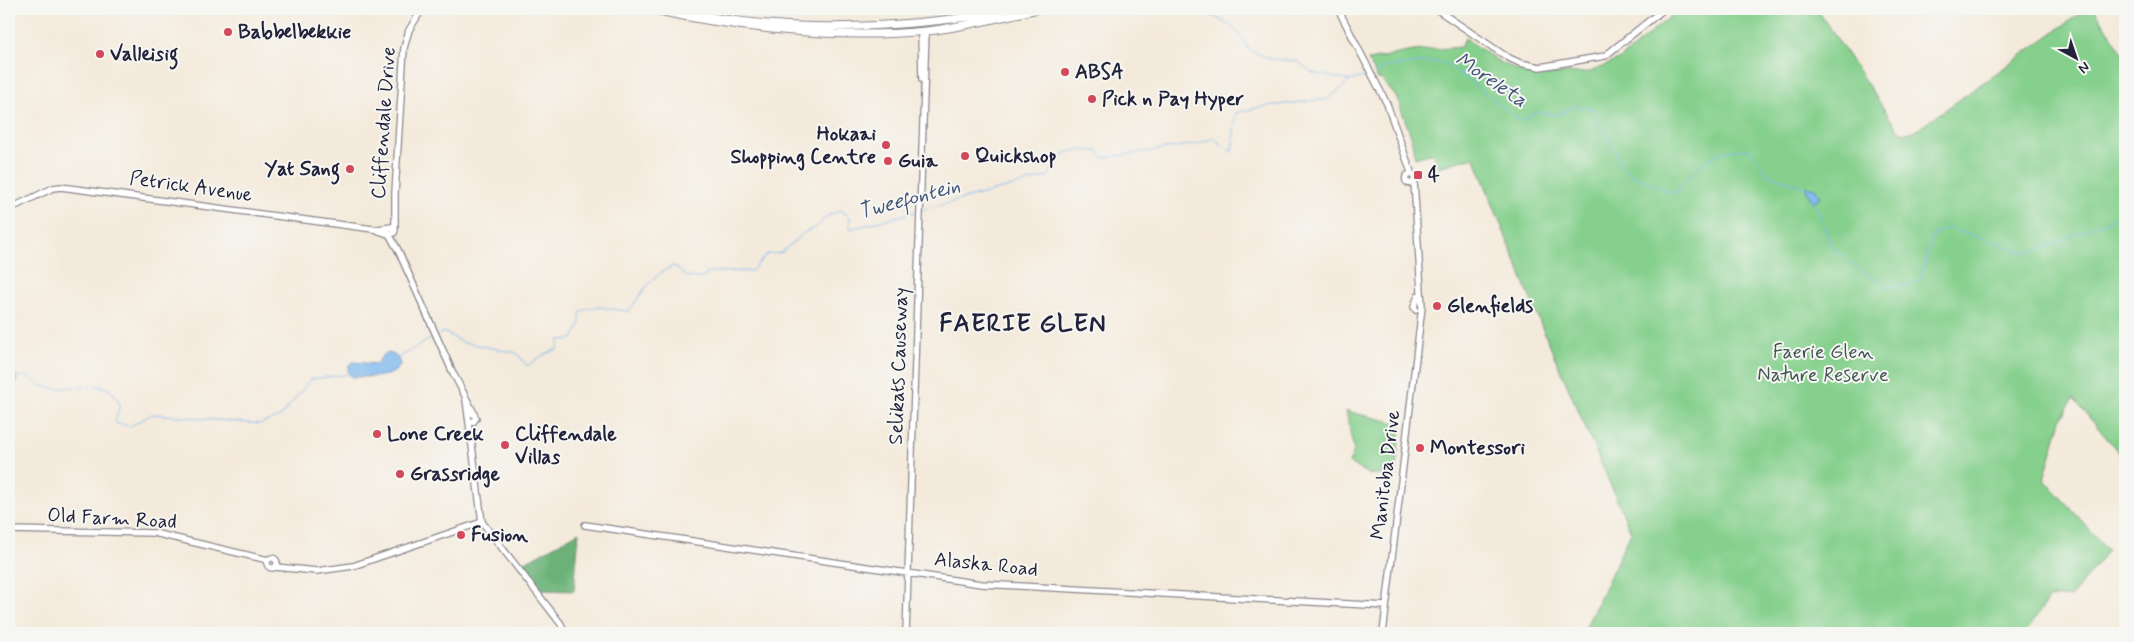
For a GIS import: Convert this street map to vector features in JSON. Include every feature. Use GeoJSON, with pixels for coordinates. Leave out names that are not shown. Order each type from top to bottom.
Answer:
{"type":"FeatureCollection","features":[{"type":"Feature","properties":{"kind":"main road"},"geometry":{"type":"LineString","coordinates":[[648,9],[720,24],[774,29],[861,33],[924,31],[1038,9]]}},
{"type":"Feature","properties":{"kind":"main road"},"geometry":{"type":"LineString","coordinates":[[674,9],[755,21],[852,28],[922,24],[1019,9]]}},
{"type":"Feature","properties":{"kind":"main road"},"geometry":{"type":"LineString","coordinates":[[2120,9],[2125,17]]}},
{"type":"Feature","properties":{"kind":"street","name":"Cliffendale Drive"},"geometry":{"type":"LineString","coordinates":[[422,9],[409,30],[404,48],[394,213],[390,231],[466,400],[471,418],[482,522]]}},
{"type":"Feature","properties":{"kind":"street","name":"Manitoba Drive"},"geometry":{"type":"LineString","coordinates":[[1337,9],[1394,121],[1408,165],[1414,194],[1419,320],[1383,633]]}},
{"type":"Feature","properties":{"kind":"street"},"geometry":{"type":"LineString","coordinates":[[1436,9],[1513,60],[1526,65],[1544,67],[1605,56],[1664,9]]}},
{"type":"Feature","properties":{"kind":"street","name":"Selikats Causeway"},"geometry":{"type":"LineString","coordinates":[[906,633],[921,202],[924,31]]}},
{"type":"Feature","properties":{"kind":"street","name":"Petrick Avenue"},"geometry":{"type":"LineString","coordinates":[[9,209],[54,188],[62,187],[390,231]]}},
{"type":"Feature","properties":{"kind":"street"},"geometry":{"type":"LineString","coordinates":[[482,522],[561,624],[565,633]]}},
{"type":"Feature","properties":{"kind":"street","name":"Old Farm Road"},"geometry":{"type":"LineString","coordinates":[[9,530],[154,533],[190,540],[267,562],[270,568],[276,566],[302,570],[330,570],[356,566],[482,522]]}},
{"type":"Feature","properties":{"kind":"street","name":"Alaska Road"},"geometry":{"type":"LineString","coordinates":[[586,525],[1002,586],[1386,606]]}},
{"type":"Feature","properties":{"kind":"green space","name":"Faerie Glen Nature Reserve"},"geometry":{"type":"Polygon","coordinates":[[[1679,9],[1817,9],[1898,130],[1903,133],[1914,132],[2086,9],[2094,9],[2125,56],[2125,460],[2073,398],[2061,420],[2044,479],[2108,550],[2071,597],[2049,598],[2025,633],[1583,633],[1631,532],[1543,330],[1474,157],[1438,167],[1433,153],[1415,158],[1411,136],[1397,98],[1381,79],[1378,79],[1368,60],[1413,51],[1461,47],[1465,38],[1501,63],[1531,75],[1590,72],[1620,59],[1679,9]]]}},
{"type":"Feature","properties":{"kind":"green space"},"geometry":{"type":"Polygon","coordinates":[[[12,366],[17,381],[9,389],[9,368],[12,366]]]}},
{"type":"Feature","properties":{"kind":"green space"},"geometry":{"type":"Polygon","coordinates":[[[1346,411],[1401,424],[1395,476],[1368,474],[1349,463],[1354,451],[1346,411]]]}},
{"type":"Feature","properties":{"kind":"green space"},"geometry":{"type":"Polygon","coordinates":[[[579,532],[574,591],[541,590],[520,565],[579,532]]]}},
{"type":"Feature","properties":{"kind":"water"},"geometry":{"type":"Polygon","coordinates":[[[1807,186],[1815,188],[1821,197],[1812,202],[1806,189],[1807,186]]]}},
{"type":"Feature","properties":{"kind":"water"},"geometry":{"type":"Polygon","coordinates":[[[388,353],[396,357],[400,364],[392,373],[380,376],[352,377],[348,372],[349,365],[353,362],[376,364],[383,355],[388,353]]]}},
{"type":"Feature","properties":{"kind":"waterway","name":"Moreleta"},"geometry":{"type":"LineString","coordinates":[[1196,9],[1227,24],[1239,34],[1249,50],[1270,59],[1297,61],[1313,73],[1350,81],[1370,75]]}},
{"type":"Feature","properties":{"kind":"waterway","name":"Moreleta"},"geometry":{"type":"LineString","coordinates":[[1374,74],[1385,67],[1428,62],[1446,63],[1521,121],[1538,112],[1556,115],[1576,106],[1592,109],[1627,173],[1675,194],[1707,160],[1726,151],[1738,150],[1751,150],[1769,175],[1807,188]]}},
{"type":"Feature","properties":{"kind":"waterway","name":"Tweefontein"},"geometry":{"type":"LineString","coordinates":[[922,210],[1047,177],[1065,153],[1078,150],[1098,151],[1103,158],[1197,144],[1213,138],[1232,152],[1236,113],[1260,107],[1328,99],[1350,81]]}},
{"type":"Feature","properties":{"kind":"waterway","name":"Moreleta"},"geometry":{"type":"LineString","coordinates":[[1815,201],[1830,244],[1848,262],[1889,287],[1913,284],[1920,279],[1934,233],[1949,228],[2019,252],[2037,251],[2125,213]]}},
{"type":"Feature","properties":{"kind":"waterway","name":"Tweefontein"},"geometry":{"type":"LineString","coordinates":[[438,335],[444,332],[462,342],[517,353],[527,366],[543,355],[558,349],[559,340],[573,339],[580,325],[580,313],[586,309],[597,307],[629,311],[654,279],[674,266],[687,277],[702,278],[710,272],[752,271],[767,254],[781,253],[805,232],[817,227],[827,216],[841,210],[850,217],[850,229],[918,211]]}},
{"type":"Feature","properties":{"kind":"waterway","name":"Tweefontein"},"geometry":{"type":"LineString","coordinates":[[396,359],[434,337]]}},
{"type":"Feature","properties":{"kind":"waterway","name":"Tweefontein"},"geometry":{"type":"LineString","coordinates":[[16,376],[30,377],[38,384],[48,387],[103,387],[112,392],[120,404],[115,423],[130,426],[153,414],[259,424],[280,417],[311,379],[351,374]]}},
{"type":"Feature","properties":{"kind":"place","name":"Babbelbekkie"},"geometry":{"type":"Point","coordinates":[228,32]}},
{"type":"Feature","properties":{"kind":"place","name":"Valleisig"},"geometry":{"type":"Point","coordinates":[100,54]}},
{"type":"Feature","properties":{"kind":"place","name":"ABSA"},"geometry":{"type":"Point","coordinates":[1065,72]}},
{"type":"Feature","properties":{"kind":"place","name":"Pick n Pay Hyper"},"geometry":{"type":"Point","coordinates":[1092,99]}},
{"type":"Feature","properties":{"kind":"place","name":"Hokaai Shopping Centre"},"geometry":{"type":"Point","coordinates":[886,145]}},
{"type":"Feature","properties":{"kind":"place","name":"Quickshop"},"geometry":{"type":"Point","coordinates":[965,156]}},
{"type":"Feature","properties":{"kind":"place","name":"Guia"},"geometry":{"type":"Point","coordinates":[888,161]}},
{"type":"Feature","properties":{"kind":"place","name":"Yat Sang"},"geometry":{"type":"Point","coordinates":[350,169]}},
{"type":"Feature","properties":{"kind":"place","name":"4"},"geometry":{"type":"Point","coordinates":[1418,175]}},
{"type":"Feature","properties":{"kind":"place","name":"Glenfields"},"geometry":{"type":"Point","coordinates":[1437,306]}},
{"type":"Feature","properties":{"kind":"place","name":"Lone Creek"},"geometry":{"type":"Point","coordinates":[377,434]}},
{"type":"Feature","properties":{"kind":"place","name":"Cliffendale Villas"},"geometry":{"type":"Point","coordinates":[505,445]}},
{"type":"Feature","properties":{"kind":"place","name":"Montessori"},"geometry":{"type":"Point","coordinates":[1420,448]}},
{"type":"Feature","properties":{"kind":"place","name":"Grassridge"},"geometry":{"type":"Point","coordinates":[400,474]}},
{"type":"Feature","properties":{"kind":"place","name":"Fusion"},"geometry":{"type":"Point","coordinates":[461,535]}},
{"type":"Feature","properties":{"kind":"district","name":"FAERIE GLEN"},"geometry":{"type":"Point","coordinates":[1023,324]}}]}
